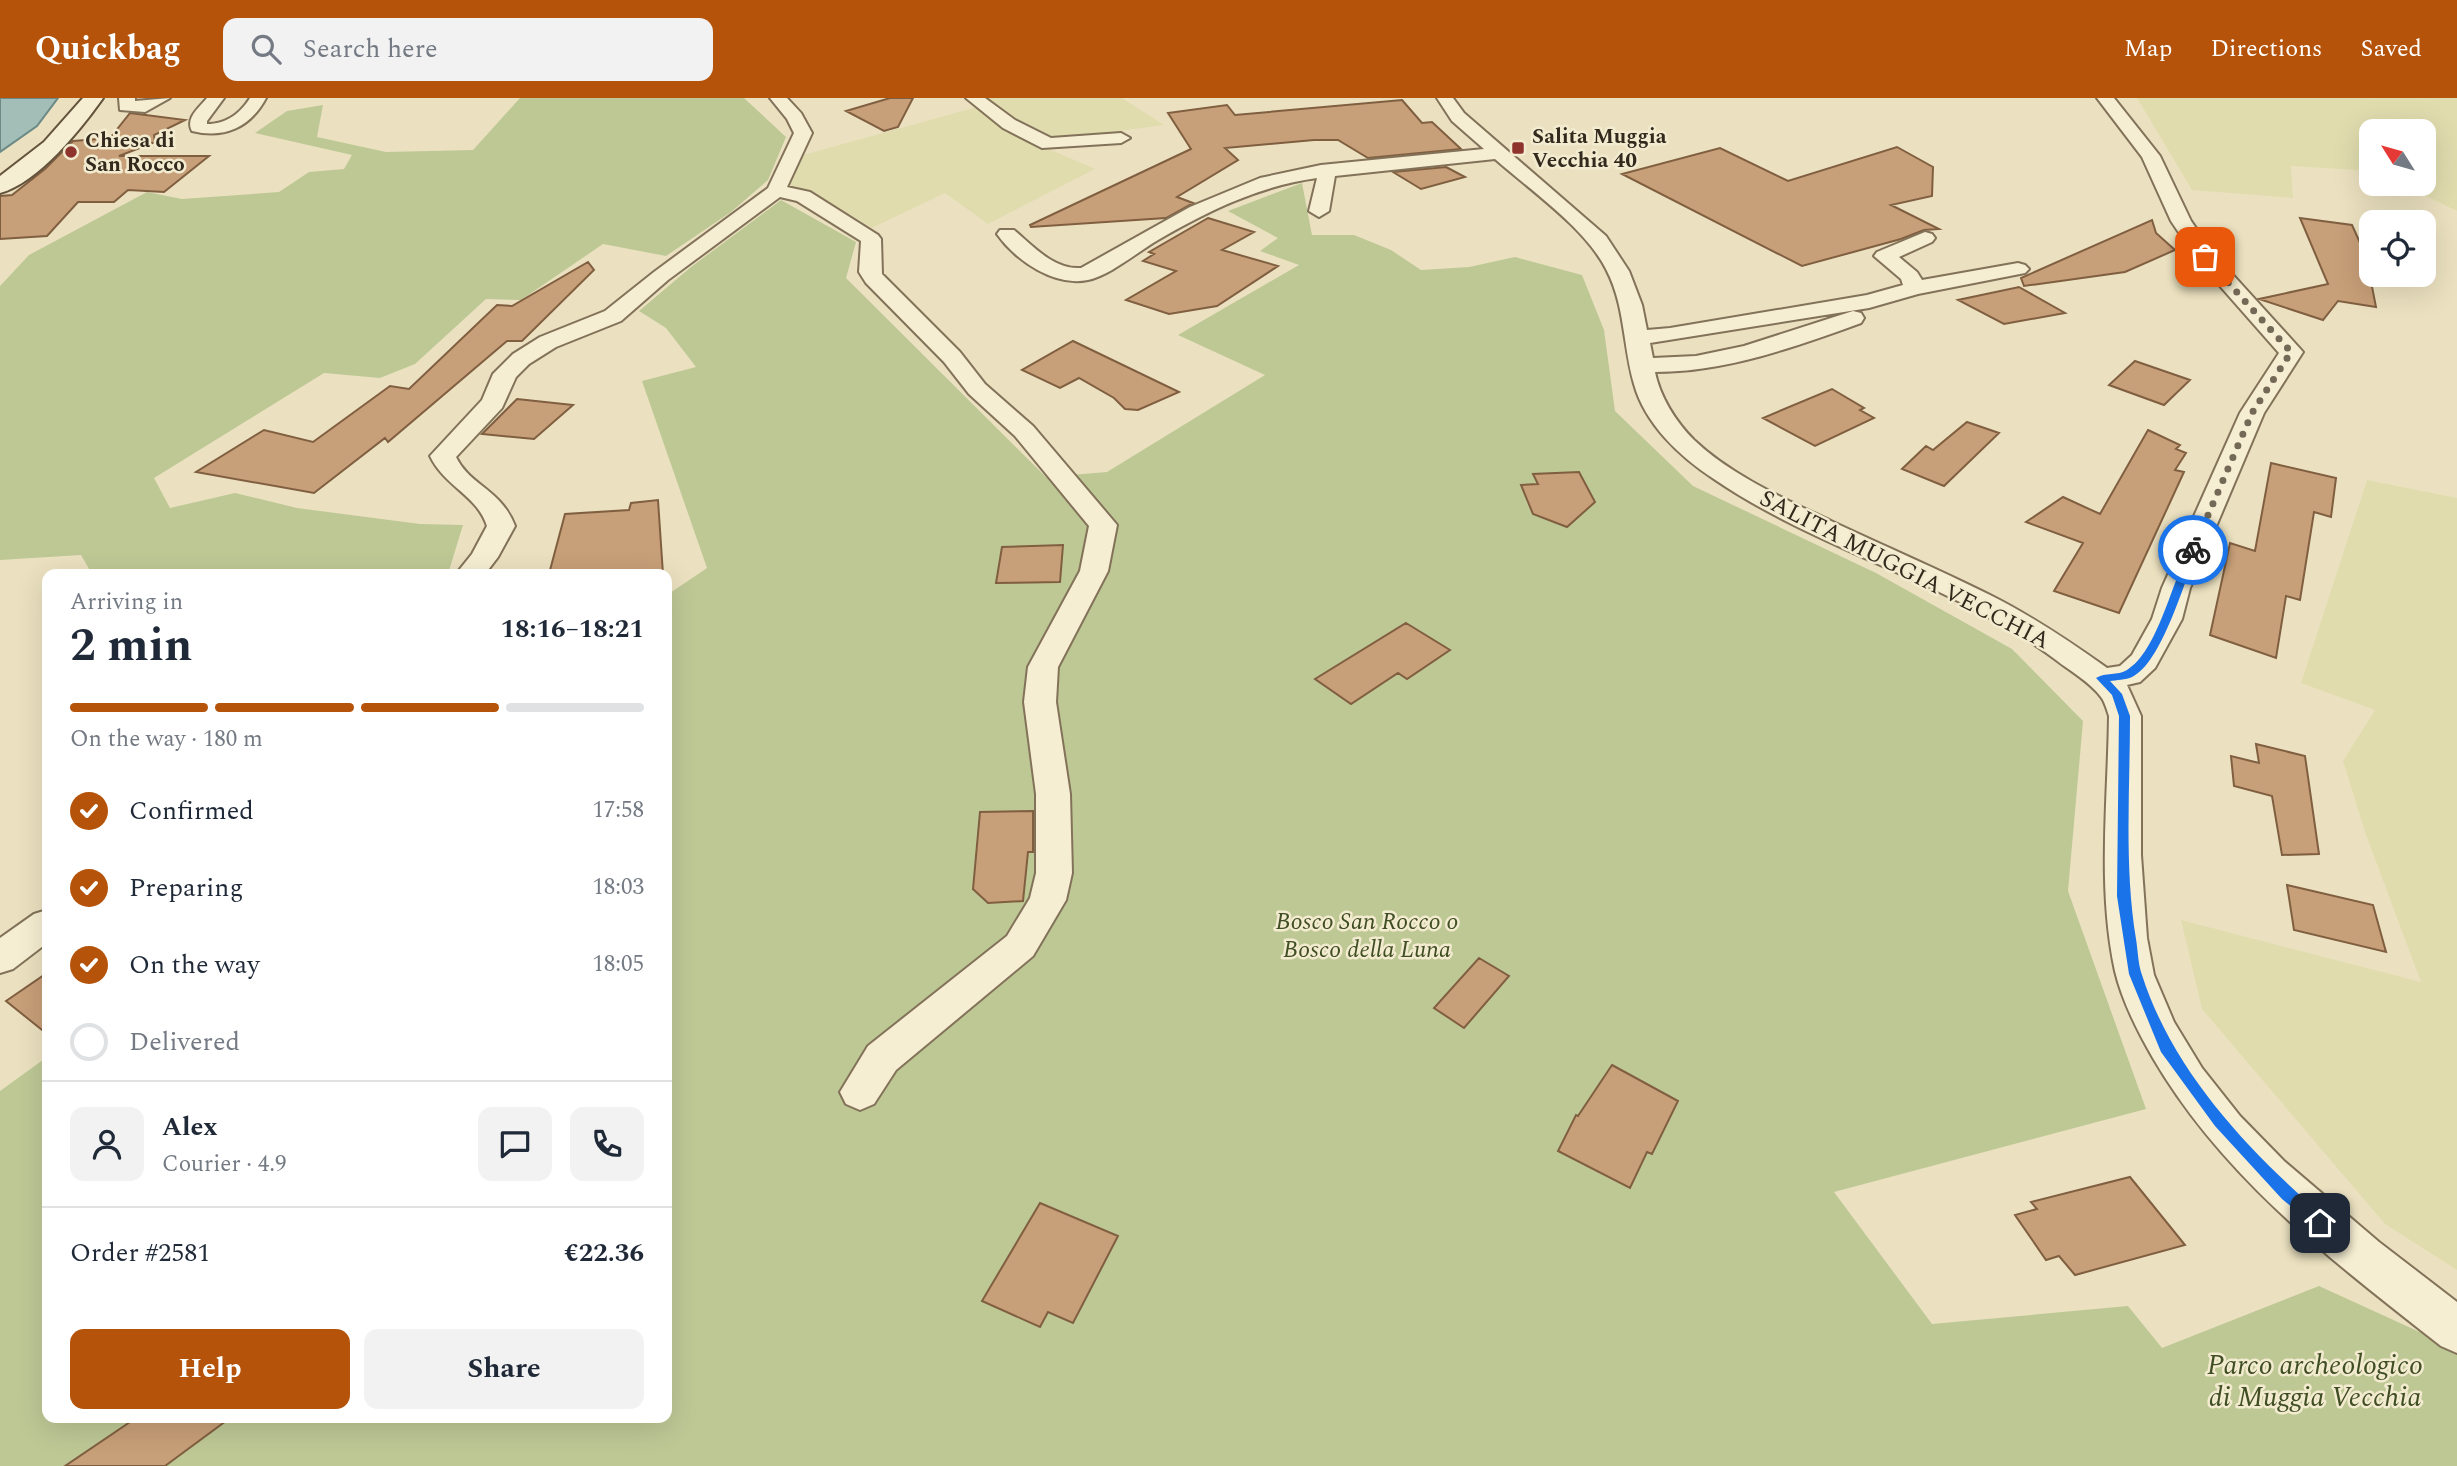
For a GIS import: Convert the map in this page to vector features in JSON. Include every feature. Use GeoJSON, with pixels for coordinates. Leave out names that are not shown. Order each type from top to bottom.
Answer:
{"type":"FeatureCollection","features":[{"type":"Feature","properties":{"kind":"main road"},"geometry":{"type":"LineString","coordinates":[[0,186],[29,166],[79,118],[93,98]]}},
{"type":"Feature","properties":{"kind":"street"},"geometry":{"type":"LineString","coordinates":[[127,98],[126,106],[135,109],[163,98]]}},
{"type":"Feature","properties":{"kind":"street"},"geometry":{"type":"LineString","coordinates":[[216,98],[198,120],[198,127],[218,128],[235,123],[252,111],[258,98]]}},
{"type":"Feature","properties":{"kind":"street"},"geometry":{"type":"LineString","coordinates":[[474,569],[502,526],[498,512],[481,493],[461,482],[447,468],[443,456],[493,403],[505,374],[521,359],[548,342],[613,316],[661,276],[730,228],[776,191],[803,133],[795,117],[778,98]]}},
{"type":"Feature","properties":{"kind":"street"},"geometry":{"type":"LineString","coordinates":[[974,98],[1009,124],[1048,144],[1121,138]]}},
{"type":"Feature","properties":{"kind":"street","name":"SALITA MUGGIA VECCHIA"},"geometry":{"type":"LineString","coordinates":[[1445,98],[1458,117],[1599,240],[1618,271],[1631,305],[1646,386],[1664,420],[1686,446],[1723,474],[1776,505],[1981,602],[2040,634],[2101,678],[2116,694],[2125,716],[2123,896],[2135,974],[2166,1048],[2220,1122],[2287,1194],[2337,1237],[2457,1330]]}},
{"type":"Feature","properties":{"kind":"street"},"geometry":{"type":"LineString","coordinates":[[2101,678],[2129,675],[2144,661],[2167,620],[2176,588],[2252,413],[2291,352],[2205,257],[2181,221],[2151,156],[2105,98]]}},
{"type":"Feature","properties":{"kind":"street"},"geometry":{"type":"LineString","coordinates":[[1007,234],[1048,268],[1072,277],[1086,274],[1189,215],[1266,182],[1321,171],[1501,153]]}},
{"type":"Feature","properties":{"kind":"street"},"geometry":{"type":"LineString","coordinates":[[1319,211],[1327,178],[1321,171]]}},
{"type":"Feature","properties":{"kind":"street"},"geometry":{"type":"LineString","coordinates":[[776,191],[803,196],[871,239],[870,272],[874,278],[952,357],[977,388],[1024,431],[1103,525],[1094,571],[1043,667],[1040,702],[1053,794],[1054,873],[1048,901],[1020,946],[882,1058],[860,1092]]}},
{"type":"Feature","properties":{"kind":"street"},"geometry":{"type":"LineString","coordinates":[[1919,293],[1910,276],[1884,256],[1925,238]]}},
{"type":"Feature","properties":{"kind":"street"},"geometry":{"type":"LineString","coordinates":[[1639,337],[1670,335],[1919,293],[2018,269]]}},
{"type":"Feature","properties":{"kind":"street"},"geometry":{"type":"LineString","coordinates":[[1642,365],[1701,363],[1808,336],[1919,293]]}},
{"type":"Feature","properties":{"kind":"street"},"geometry":{"type":"LineString","coordinates":[[0,958],[42,928]]}},
{"type":"Feature","properties":{"kind":"shaded area"},"geometry":{"type":"Polygon","coordinates":[[[983,98],[1122,98],[1164,125],[1053,140],[1034,132],[983,98]]]}},
{"type":"Feature","properties":{"kind":"shaded area"},"geometry":{"type":"Polygon","coordinates":[[[2137,98],[2457,98],[2457,211],[2426,196],[2436,196],[2436,119],[2359,119],[2359,170],[2291,166],[2293,198],[2192,190],[2137,98]]]}},
{"type":"Feature","properties":{"kind":"shaded area"},"geometry":{"type":"Polygon","coordinates":[[[977,107],[1012,133],[1095,169],[988,224],[945,193],[872,228],[814,193],[790,185],[803,155],[977,107]]]}},
{"type":"Feature","properties":{"kind":"shaded area"},"geometry":{"type":"Polygon","coordinates":[[[2367,480],[2457,498],[2457,1270],[2385,1224],[2202,1009],[2181,920],[2421,982],[2365,832],[2343,761],[2375,710],[2301,683],[2367,480]]]}},
{"type":"Feature","properties":{"kind":"green space"},"geometry":{"type":"Polygon","coordinates":[[[520,98],[744,98],[786,137],[768,180],[731,212],[666,256],[603,244],[521,300],[486,299],[415,364],[380,378],[324,373],[154,478],[170,508],[235,493],[297,508],[420,524],[463,525],[450,569],[89,569],[81,555],[0,560],[0,286],[29,255],[147,192],[182,199],[279,192],[309,172],[344,169],[352,155],[255,133],[287,111],[323,105],[317,137],[386,152],[473,150],[520,98]]]}},
{"type":"Feature","properties":{"kind":"green space","name":"Bosco San Rocco o Bosco della Luna"},"geometry":{"type":"Polygon","coordinates":[[[1302,183],[1312,235],[1354,235],[1391,250],[1421,270],[1469,267],[1515,257],[1582,275],[1604,330],[1615,411],[1693,486],[1876,573],[2012,649],[2083,721],[2068,891],[2146,1109],[1834,1192],[1932,1324],[2128,1306],[2162,1348],[2319,1286],[2457,1349],[2457,1466],[0,1466],[0,1091],[42,1061],[42,1423],[672,1423],[672,592],[707,568],[642,381],[696,367],[666,328],[639,311],[691,267],[781,200],[856,242],[846,278],[1046,477],[1107,472],[1265,375],[1178,335],[1299,265],[1260,251],[1278,238],[1228,211],[1302,183]]]}},
{"type":"Feature","properties":{"kind":"water"},"geometry":{"type":"Polygon","coordinates":[[[0,98],[58,98],[37,126],[0,152],[0,98]]]}},
{"type":"Feature","properties":{"kind":"building"},"geometry":{"type":"Polygon","coordinates":[[[890,98],[913,98],[898,127],[884,131],[846,111],[890,98]]]}},
{"type":"Feature","properties":{"kind":"building"},"geometry":{"type":"Polygon","coordinates":[[[1402,100],[1422,123],[1432,122],[1461,149],[1368,158],[1338,140],[1225,148],[1238,160],[1177,197],[1193,203],[1166,218],[1030,225],[1191,149],[1168,113],[1227,105],[1235,115],[1402,100]]]}},
{"type":"Feature","properties":{"kind":"building"},"geometry":{"type":"Polygon","coordinates":[[[130,113],[185,120],[154,135],[155,142],[119,156],[209,156],[164,192],[128,190],[114,202],[78,202],[47,236],[0,239],[0,196],[12,195],[45,169],[73,141],[110,138],[130,113]]]}},
{"type":"Feature","properties":{"kind":"building"},"geometry":{"type":"Polygon","coordinates":[[[1897,147],[1933,167],[1932,196],[1891,205],[1939,229],[1924,230],[1901,239],[1802,266],[1622,174],[1720,148],[1788,181],[1897,147]]]}},
{"type":"Feature","properties":{"kind":"building"},"geometry":{"type":"Polygon","coordinates":[[[1446,167],[1465,177],[1421,189],[1393,172],[1446,167]]]}},
{"type":"Feature","properties":{"kind":"building"},"geometry":{"type":"Polygon","coordinates":[[[1208,218],[1254,232],[1222,250],[1278,266],[1217,306],[1169,314],[1126,300],[1176,271],[1143,261],[1154,254],[1149,252],[1208,218]]]}},
{"type":"Feature","properties":{"kind":"building"},"geometry":{"type":"Polygon","coordinates":[[[2300,218],[2352,225],[2359,240],[2359,287],[2372,287],[2376,307],[2338,301],[2323,320],[2259,299],[2328,284],[2300,218]]]}},
{"type":"Feature","properties":{"kind":"building"},"geometry":{"type":"Polygon","coordinates":[[[2152,220],[2156,233],[2175,250],[2125,272],[2024,286],[2021,278],[2152,220]]]}},
{"type":"Feature","properties":{"kind":"building"},"geometry":{"type":"Polygon","coordinates":[[[588,262],[594,270],[522,341],[507,341],[388,442],[385,438],[314,493],[196,472],[264,430],[313,442],[390,386],[409,389],[497,305],[512,306],[588,262]]]}},
{"type":"Feature","properties":{"kind":"building"},"geometry":{"type":"Polygon","coordinates":[[[2019,287],[2065,313],[2004,324],[1958,300],[2019,287]]]}},
{"type":"Feature","properties":{"kind":"building"},"geometry":{"type":"Polygon","coordinates":[[[1073,341],[1179,392],[1138,410],[1125,409],[1114,398],[1079,378],[1060,388],[1022,370],[1073,341]]]}},
{"type":"Feature","properties":{"kind":"building"},"geometry":{"type":"Polygon","coordinates":[[[2135,361],[2190,380],[2164,405],[2109,385],[2135,361]]]}},
{"type":"Feature","properties":{"kind":"building"},"geometry":{"type":"Polygon","coordinates":[[[1832,389],[1864,408],[1860,410],[1874,418],[1815,446],[1763,418],[1832,389]]]}},
{"type":"Feature","properties":{"kind":"building"},"geometry":{"type":"Polygon","coordinates":[[[517,399],[573,405],[534,439],[482,434],[517,399]]]}},
{"type":"Feature","properties":{"kind":"building"},"geometry":{"type":"Polygon","coordinates":[[[1967,422],[1999,433],[1944,486],[1902,469],[1926,446],[1933,450],[1967,422]]]}},
{"type":"Feature","properties":{"kind":"building"},"geometry":{"type":"Polygon","coordinates":[[[2148,430],[2180,445],[2176,449],[2186,453],[2175,470],[2184,472],[2119,613],[2054,591],[2083,543],[2026,522],[2063,497],[2100,514],[2148,430]]]}},
{"type":"Feature","properties":{"kind":"building"},"geometry":{"type":"Polygon","coordinates":[[[2271,463],[2336,478],[2331,517],[2314,512],[2300,600],[2286,596],[2276,658],[2210,635],[2230,543],[2255,551],[2271,463]]]}},
{"type":"Feature","properties":{"kind":"building"},"geometry":{"type":"Polygon","coordinates":[[[1579,472],[1595,502],[1567,527],[1533,514],[1521,485],[1538,484],[1533,474],[1579,472]]]}},
{"type":"Feature","properties":{"kind":"building"},"geometry":{"type":"Polygon","coordinates":[[[658,500],[663,569],[550,569],[565,514],[629,510],[631,503],[658,500]]]}},
{"type":"Feature","properties":{"kind":"building"},"geometry":{"type":"Polygon","coordinates":[[[1063,545],[1060,582],[996,583],[1002,547],[1063,545]]]}},
{"type":"Feature","properties":{"kind":"building"},"geometry":{"type":"Polygon","coordinates":[[[1406,623],[1450,650],[1407,679],[1398,673],[1351,704],[1315,679],[1406,623]]]}},
{"type":"Feature","properties":{"kind":"building"},"geometry":{"type":"Polygon","coordinates":[[[2256,744],[2305,756],[2319,854],[2282,855],[2272,796],[2234,786],[2231,756],[2259,763],[2256,744]]]}},
{"type":"Feature","properties":{"kind":"building"},"geometry":{"type":"Polygon","coordinates":[[[1033,811],[1033,852],[1028,852],[1023,901],[988,903],[973,889],[980,812],[1033,811]]]}},
{"type":"Feature","properties":{"kind":"building"},"geometry":{"type":"Polygon","coordinates":[[[2287,885],[2373,905],[2386,952],[2294,930],[2287,885]]]}},
{"type":"Feature","properties":{"kind":"building"},"geometry":{"type":"Polygon","coordinates":[[[1479,958],[1509,976],[1464,1028],[1434,1008],[1479,958]]]}},
{"type":"Feature","properties":{"kind":"building"},"geometry":{"type":"Polygon","coordinates":[[[42,976],[42,1030],[6,1001],[42,976]]]}},
{"type":"Feature","properties":{"kind":"building"},"geometry":{"type":"Polygon","coordinates":[[[1612,1065],[1678,1101],[1652,1154],[1647,1152],[1630,1188],[1558,1151],[1576,1115],[1578,1116],[1612,1065]]]}},
{"type":"Feature","properties":{"kind":"building"},"geometry":{"type":"Polygon","coordinates":[[[2130,1177],[2185,1245],[2075,1275],[2059,1256],[2046,1260],[2015,1215],[2037,1209],[2031,1202],[2130,1177]]]}},
{"type":"Feature","properties":{"kind":"building"},"geometry":{"type":"Polygon","coordinates":[[[1040,1203],[1118,1236],[1073,1323],[1048,1312],[1040,1327],[982,1301],[1040,1203]]]}},
{"type":"Feature","properties":{"kind":"building"},"geometry":{"type":"Polygon","coordinates":[[[129,1423],[223,1423],[165,1466],[65,1466],[129,1423]]]}},
{"type":"Feature","properties":{"kind":"way so far"},"geometry":{"type":"LineString","coordinates":[[2193,550],[2252,413],[2291,352],[2205,257]]}},
{"type":"Feature","properties":{"kind":"place","name":"Salita Muggia Vecchia 40"},"geometry":{"type":"Point","coordinates":[1518,148]}},
{"type":"Feature","properties":{"kind":"place","name":"Chiesa di San Rocco"},"geometry":{"type":"Point","coordinates":[71,152]}},
{"type":"Feature","properties":{"kind":"route"},"geometry":{"type":"LineString","coordinates":[[2193,550],[2176,588],[2167,620],[2144,661],[2129,675],[2101,678],[2116,694],[2125,716],[2123,896],[2135,974],[2166,1048],[2220,1122],[2287,1194],[2320,1223]]}},
{"type":"Feature","properties":{"kind":"park label","name":"Parco archeologico di Muggia Vecchia"},"geometry":{"type":"Point","coordinates":[2315,1380]}}]}
